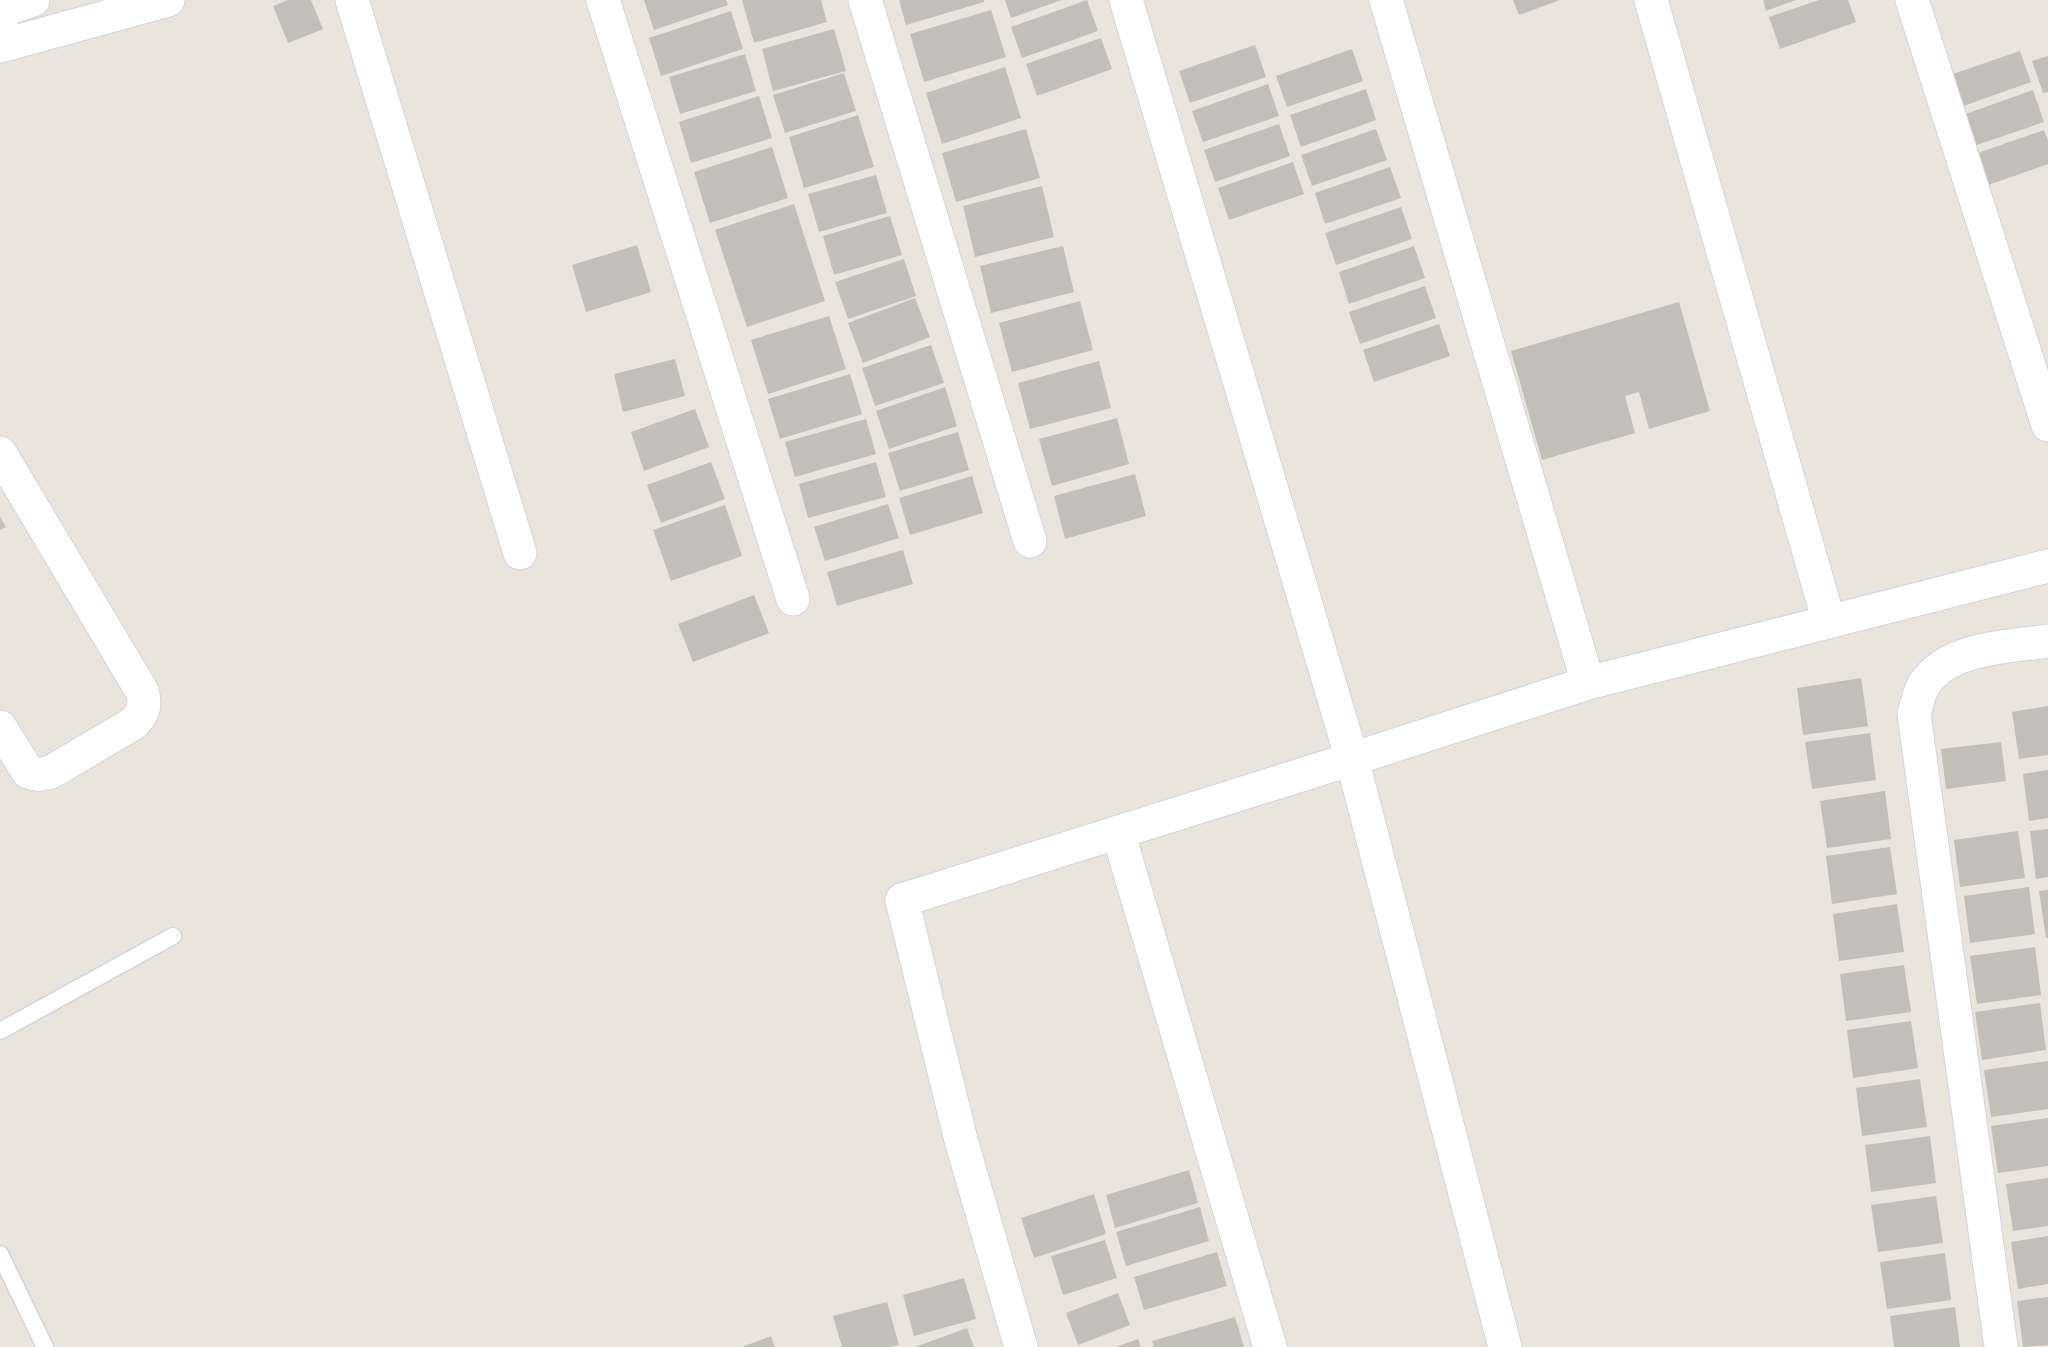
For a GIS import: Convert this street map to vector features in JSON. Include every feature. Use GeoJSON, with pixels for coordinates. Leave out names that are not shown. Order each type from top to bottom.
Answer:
{"type":"FeatureCollection","features":[{"type":"Feature","properties":{"kind":"street"},"geometry":{"type":"LineString","coordinates":[[0,46],[168,0]]}},
{"type":"Feature","properties":{"kind":"street"},"geometry":{"type":"LineString","coordinates":[[352,0],[520,554]]}},
{"type":"Feature","properties":{"kind":"street"},"geometry":{"type":"LineString","coordinates":[[603,0],[793,599]]}},
{"type":"Feature","properties":{"kind":"street"},"geometry":{"type":"LineString","coordinates":[[865,0],[1030,541]]}},
{"type":"Feature","properties":{"kind":"street"},"geometry":{"type":"LineString","coordinates":[[1126,0],[1352,759],[1505,1347]]}},
{"type":"Feature","properties":{"kind":"street"},"geometry":{"type":"LineString","coordinates":[[1386,0],[1588,683]]}},
{"type":"Feature","properties":{"kind":"street"},"geometry":{"type":"LineString","coordinates":[[1651,0],[1829,622]]}},
{"type":"Feature","properties":{"kind":"street"},"geometry":{"type":"LineString","coordinates":[[1912,0],[2048,425]]}},
{"type":"Feature","properties":{"kind":"street"},"geometry":{"type":"LineString","coordinates":[[0,453],[142,691],[145,708],[134,723],[53,771],[44,774],[35,775],[28,772],[0,727]]}},
{"type":"Feature","properties":{"kind":"street"},"geometry":{"type":"LineString","coordinates":[[1021,1347],[961,1140],[902,900],[1588,683],[2048,566]]}},
{"type":"Feature","properties":{"kind":"street"},"geometry":{"type":"LineString","coordinates":[[2001,1347],[1914,714],[1924,685],[1940,667],[1965,654],[2048,641]]}},
{"type":"Feature","properties":{"kind":"street"},"geometry":{"type":"LineString","coordinates":[[1118,832],[1270,1347]]}},
{"type":"Feature","properties":{"kind":"lane"},"geometry":{"type":"LineString","coordinates":[[0,1031],[173,936]]}},
{"type":"Feature","properties":{"kind":"lane"},"geometry":{"type":"LineString","coordinates":[[0,1254],[45,1347]]}},
{"type":"Feature","properties":{"kind":"building"},"geometry":{"type":"Polygon","coordinates":[[[288,0],[311,0],[323,29],[288,43],[273,6],[288,0]]]}},
{"type":"Feature","properties":{"kind":"building"},"geometry":{"type":"Polygon","coordinates":[[[644,0],[726,0],[728,5],[654,30],[644,0]]]}},
{"type":"Feature","properties":{"kind":"building"},"geometry":{"type":"Polygon","coordinates":[[[742,0],[821,0],[827,22],[754,43],[742,0]]]}},
{"type":"Feature","properties":{"kind":"building"},"geometry":{"type":"Polygon","coordinates":[[[899,0],[984,0],[984,2],[906,25],[899,0]]]}},
{"type":"Feature","properties":{"kind":"building"},"geometry":{"type":"Polygon","coordinates":[[[1005,0],[1062,0],[1011,18],[1005,0]]]}},
{"type":"Feature","properties":{"kind":"building"},"geometry":{"type":"Polygon","coordinates":[[[1087,0],[1098,31],[1022,58],[1011,27],[1087,0]]]}},
{"type":"Feature","properties":{"kind":"building"},"geometry":{"type":"Polygon","coordinates":[[[1513,0],[1560,0],[1519,15],[1513,0]]]}},
{"type":"Feature","properties":{"kind":"building"},"geometry":{"type":"Polygon","coordinates":[[[1763,0],[1796,0],[1766,11],[1763,0]]]}},
{"type":"Feature","properties":{"kind":"building"},"geometry":{"type":"Polygon","coordinates":[[[1819,0],[1848,0],[1856,22],[1780,49],[1769,17],[1819,0]]]}},
{"type":"Feature","properties":{"kind":"building"},"geometry":{"type":"Polygon","coordinates":[[[991,10],[1006,57],[924,82],[910,34],[991,10]]]}},
{"type":"Feature","properties":{"kind":"building"},"geometry":{"type":"Polygon","coordinates":[[[731,11],[743,49],[661,76],[649,38],[731,11]]]}},
{"type":"Feature","properties":{"kind":"building"},"geometry":{"type":"Polygon","coordinates":[[[834,29],[846,71],[773,91],[762,49],[834,29]]]}},
{"type":"Feature","properties":{"kind":"building"},"geometry":{"type":"Polygon","coordinates":[[[1101,38],[1112,69],[1037,96],[1026,64],[1101,38]]]}},
{"type":"Feature","properties":{"kind":"building"},"geometry":{"type":"Polygon","coordinates":[[[1255,45],[1266,77],[1190,103],[1179,71],[1255,45]]]}},
{"type":"Feature","properties":{"kind":"building"},"geometry":{"type":"Polygon","coordinates":[[[1352,49],[1363,81],[1287,107],[1276,76],[1352,49]]]}},
{"type":"Feature","properties":{"kind":"building"},"geometry":{"type":"Polygon","coordinates":[[[2020,51],[2031,82],[1955,109],[1944,77],[2020,51]]]}},
{"type":"Feature","properties":{"kind":"building"},"geometry":{"type":"Polygon","coordinates":[[[745,54],[756,91],[680,114],[669,77],[745,54]]]}},
{"type":"Feature","properties":{"kind":"building"},"geometry":{"type":"Polygon","coordinates":[[[2048,56],[2048,92],[2043,93],[2032,61],[2048,56]]]}},
{"type":"Feature","properties":{"kind":"building"},"geometry":{"type":"Polygon","coordinates":[[[1005,67],[1021,118],[942,144],[926,93],[1005,67]]]}},
{"type":"Feature","properties":{"kind":"building"},"geometry":{"type":"Polygon","coordinates":[[[844,73],[856,111],[785,133],[773,95],[844,73]]]}},
{"type":"Feature","properties":{"kind":"building"},"geometry":{"type":"Polygon","coordinates":[[[1268,84],[1279,116],[1203,142],[1192,111],[1268,84]]]}},
{"type":"Feature","properties":{"kind":"building"},"geometry":{"type":"Polygon","coordinates":[[[1366,89],[1376,120],[1301,147],[1290,115],[1366,89]]]}},
{"type":"Feature","properties":{"kind":"building"},"geometry":{"type":"Polygon","coordinates":[[[2033,90],[2044,122],[1968,148],[1957,117],[2033,90]]]}},
{"type":"Feature","properties":{"kind":"building"},"geometry":{"type":"Polygon","coordinates":[[[759,96],[772,138],[691,163],[679,122],[759,96]]]}},
{"type":"Feature","properties":{"kind":"building"},"geometry":{"type":"Polygon","coordinates":[[[858,115],[874,167],[804,188],[789,137],[858,115]]]}},
{"type":"Feature","properties":{"kind":"building"},"geometry":{"type":"Polygon","coordinates":[[[1279,124],[1290,156],[1215,182],[1204,150],[1279,124]]]}},
{"type":"Feature","properties":{"kind":"building"},"geometry":{"type":"Polygon","coordinates":[[[1026,129],[1040,178],[956,202],[942,153],[1026,129]]]}},
{"type":"Feature","properties":{"kind":"building"},"geometry":{"type":"Polygon","coordinates":[[[1376,129],[1387,160],[1312,186],[1301,155],[1376,129]]]}},
{"type":"Feature","properties":{"kind":"building"},"geometry":{"type":"Polygon","coordinates":[[[2044,130],[2048,141],[2048,164],[1980,188],[1969,156],[2044,130]]]}},
{"type":"Feature","properties":{"kind":"building"},"geometry":{"type":"Polygon","coordinates":[[[772,147],[788,198],[710,223],[694,172],[772,147]]]}},
{"type":"Feature","properties":{"kind":"building"},"geometry":{"type":"Polygon","coordinates":[[[1293,162],[1304,194],[1229,220],[1218,188],[1293,162]]]}},
{"type":"Feature","properties":{"kind":"building"},"geometry":{"type":"Polygon","coordinates":[[[1390,167],[1401,198],[1325,224],[1315,193],[1390,167]]]}},
{"type":"Feature","properties":{"kind":"building"},"geometry":{"type":"Polygon","coordinates":[[[876,175],[887,213],[819,232],[808,194],[876,175]]]}},
{"type":"Feature","properties":{"kind":"building"},"geometry":{"type":"Polygon","coordinates":[[[1042,186],[1054,237],[975,257],[963,206],[1042,186]]]}},
{"type":"Feature","properties":{"kind":"building"},"geometry":{"type":"Polygon","coordinates":[[[794,204],[825,301],[747,327],[715,230],[794,204]]]}},
{"type":"Feature","properties":{"kind":"building"},"geometry":{"type":"Polygon","coordinates":[[[1401,207],[1412,239],[1336,265],[1325,233],[1401,207]]]}},
{"type":"Feature","properties":{"kind":"building"},"geometry":{"type":"Polygon","coordinates":[[[890,216],[902,255],[834,275],[823,236],[890,216]]]}},
{"type":"Feature","properties":{"kind":"building"},"geometry":{"type":"Polygon","coordinates":[[[637,245],[651,292],[586,312],[572,265],[637,245]]]}},
{"type":"Feature","properties":{"kind":"building"},"geometry":{"type":"Polygon","coordinates":[[[1063,246],[1074,292],[991,313],[980,266],[1063,246]]]}},
{"type":"Feature","properties":{"kind":"building"},"geometry":{"type":"Polygon","coordinates":[[[1414,246],[1425,278],[1349,304],[1339,272],[1414,246]]]}},
{"type":"Feature","properties":{"kind":"building"},"geometry":{"type":"Polygon","coordinates":[[[904,259],[916,296],[848,319],[835,282],[904,259]]]}},
{"type":"Feature","properties":{"kind":"building"},"geometry":{"type":"Polygon","coordinates":[[[1425,286],[1436,318],[1360,344],[1349,312],[1425,286]]]}},
{"type":"Feature","properties":{"kind":"building"},"geometry":{"type":"Polygon","coordinates":[[[915,298],[930,337],[863,363],[848,323],[915,298]]]}},
{"type":"Feature","properties":{"kind":"building"},"geometry":{"type":"Polygon","coordinates":[[[1080,301],[1093,350],[1012,372],[999,323],[1080,301]]]}},
{"type":"Feature","properties":{"kind":"building"},"geometry":{"type":"Polygon","coordinates":[[[1679,302],[1710,411],[1649,429],[1639,392],[1625,396],[1635,433],[1542,460],[1511,351],[1679,302]]]}},
{"type":"Feature","properties":{"kind":"building"},"geometry":{"type":"Polygon","coordinates":[[[829,316],[846,369],[768,394],[751,340],[829,316]]]}},
{"type":"Feature","properties":{"kind":"building"},"geometry":{"type":"Polygon","coordinates":[[[1439,324],[1450,356],[1374,382],[1363,350],[1439,324]]]}},
{"type":"Feature","properties":{"kind":"building"},"geometry":{"type":"Polygon","coordinates":[[[931,345],[944,383],[875,406],[862,368],[931,345]]]}},
{"type":"Feature","properties":{"kind":"building"},"geometry":{"type":"Polygon","coordinates":[[[675,359],[685,396],[623,412],[614,374],[675,359]]]}},
{"type":"Feature","properties":{"kind":"building"},"geometry":{"type":"Polygon","coordinates":[[[1099,361],[1111,408],[1030,429],[1018,383],[1099,361]]]}},
{"type":"Feature","properties":{"kind":"building"},"geometry":{"type":"Polygon","coordinates":[[[850,374],[862,414],[780,439],[768,399],[850,374]]]}},
{"type":"Feature","properties":{"kind":"building"},"geometry":{"type":"Polygon","coordinates":[[[945,387],[957,426],[889,449],[876,411],[945,387]]]}},
{"type":"Feature","properties":{"kind":"building"},"geometry":{"type":"Polygon","coordinates":[[[695,409],[709,447],[644,471],[631,432],[695,409]]]}},
{"type":"Feature","properties":{"kind":"building"},"geometry":{"type":"Polygon","coordinates":[[[1117,418],[1129,464],[1052,486],[1039,439],[1117,418]]]}},
{"type":"Feature","properties":{"kind":"building"},"geometry":{"type":"Polygon","coordinates":[[[866,419],[876,454],[795,477],[785,442],[866,419]]]}},
{"type":"Feature","properties":{"kind":"building"},"geometry":{"type":"Polygon","coordinates":[[[958,432],[969,470],[900,491],[888,453],[958,432]]]}},
{"type":"Feature","properties":{"kind":"building"},"geometry":{"type":"Polygon","coordinates":[[[711,462],[725,499],[661,523],[647,485],[711,462]]]}},
{"type":"Feature","properties":{"kind":"building"},"geometry":{"type":"Polygon","coordinates":[[[876,462],[886,497],[808,518],[799,484],[876,462]]]}},
{"type":"Feature","properties":{"kind":"building"},"geometry":{"type":"Polygon","coordinates":[[[1135,474],[1146,516],[1065,539],[1054,496],[1135,474]]]}},
{"type":"Feature","properties":{"kind":"building"},"geometry":{"type":"Polygon","coordinates":[[[972,476],[983,513],[910,535],[899,498],[972,476]]]}},
{"type":"Feature","properties":{"kind":"building"},"geometry":{"type":"Polygon","coordinates":[[[888,504],[899,538],[825,561],[814,527],[888,504]]]}},
{"type":"Feature","properties":{"kind":"building"},"geometry":{"type":"Polygon","coordinates":[[[725,505],[742,556],[671,581],[653,530],[725,505]]]}},
{"type":"Feature","properties":{"kind":"building"},"geometry":{"type":"Polygon","coordinates":[[[0,517],[6,527],[0,530],[0,517]]]}},
{"type":"Feature","properties":{"kind":"building"},"geometry":{"type":"Polygon","coordinates":[[[903,550],[913,584],[837,606],[827,572],[903,550]]]}},
{"type":"Feature","properties":{"kind":"building"},"geometry":{"type":"Polygon","coordinates":[[[754,595],[769,633],[693,662],[678,624],[754,595]]]}},
{"type":"Feature","properties":{"kind":"building"},"geometry":{"type":"Polygon","coordinates":[[[1861,678],[1868,726],[1803,735],[1797,688],[1861,678]]]}},
{"type":"Feature","properties":{"kind":"building"},"geometry":{"type":"Polygon","coordinates":[[[2048,706],[2048,755],[2019,759],[2012,712],[2048,706]]]}},
{"type":"Feature","properties":{"kind":"building"},"geometry":{"type":"Polygon","coordinates":[[[1870,733],[1876,780],[1812,789],[1805,742],[1870,733]]]}},
{"type":"Feature","properties":{"kind":"building"},"geometry":{"type":"Polygon","coordinates":[[[2001,742],[2006,781],[1946,789],[1941,749],[2001,742]]]}},
{"type":"Feature","properties":{"kind":"building"},"geometry":{"type":"Polygon","coordinates":[[[2048,770],[2048,818],[2029,821],[2023,774],[2048,770]]]}},
{"type":"Feature","properties":{"kind":"building"},"geometry":{"type":"Polygon","coordinates":[[[1885,791],[1891,839],[1827,848],[1820,801],[1885,791]]]}},
{"type":"Feature","properties":{"kind":"building"},"geometry":{"type":"Polygon","coordinates":[[[2048,829],[2048,877],[2036,879],[2030,831],[2048,829]]]}},
{"type":"Feature","properties":{"kind":"building"},"geometry":{"type":"Polygon","coordinates":[[[2018,831],[2025,878],[1960,887],[1954,840],[2018,831]]]}},
{"type":"Feature","properties":{"kind":"building"},"geometry":{"type":"Polygon","coordinates":[[[1890,847],[1897,894],[1832,904],[1826,856],[1890,847]]]}},
{"type":"Feature","properties":{"kind":"building"},"geometry":{"type":"Polygon","coordinates":[[[2029,887],[2035,934],[1970,943],[1964,896],[2029,887]]]}},
{"type":"Feature","properties":{"kind":"building"},"geometry":{"type":"Polygon","coordinates":[[[2048,890],[2048,938],[2046,938],[2039,891],[2048,890]]]}},
{"type":"Feature","properties":{"kind":"building"},"geometry":{"type":"Polygon","coordinates":[[[1897,904],[1904,952],[1839,961],[1833,914],[1897,904]]]}},
{"type":"Feature","properties":{"kind":"building"},"geometry":{"type":"Polygon","coordinates":[[[2035,947],[2041,995],[1977,1004],[1970,956],[2035,947]]]}},
{"type":"Feature","properties":{"kind":"building"},"geometry":{"type":"Polygon","coordinates":[[[1904,965],[1911,1012],[1846,1021],[1840,974],[1904,965]]]}},
{"type":"Feature","properties":{"kind":"building"},"geometry":{"type":"Polygon","coordinates":[[[2040,1003],[2046,1050],[1982,1060],[1975,1012],[2040,1003]]]}},
{"type":"Feature","properties":{"kind":"building"},"geometry":{"type":"Polygon","coordinates":[[[1911,1021],[1918,1068],[1853,1078],[1847,1030],[1911,1021]]]}},
{"type":"Feature","properties":{"kind":"building"},"geometry":{"type":"Polygon","coordinates":[[[2048,1061],[2048,1109],[1991,1117],[1984,1070],[2048,1061]]]}},
{"type":"Feature","properties":{"kind":"building"},"geometry":{"type":"Polygon","coordinates":[[[1920,1079],[1927,1127],[1862,1136],[1856,1088],[1920,1079]]]}},
{"type":"Feature","properties":{"kind":"building"},"geometry":{"type":"Polygon","coordinates":[[[2048,1118],[2048,1166],[1998,1173],[1991,1126],[2048,1118]]]}},
{"type":"Feature","properties":{"kind":"building"},"geometry":{"type":"Polygon","coordinates":[[[1930,1136],[1936,1183],[1871,1192],[1865,1145],[1930,1136]]]}},
{"type":"Feature","properties":{"kind":"building"},"geometry":{"type":"Polygon","coordinates":[[[1189,1170],[1198,1203],[1115,1228],[1106,1195],[1189,1170]]]}},
{"type":"Feature","properties":{"kind":"building"},"geometry":{"type":"Polygon","coordinates":[[[2048,1178],[2048,1226],[2013,1231],[2006,1184],[2048,1178]]]}},
{"type":"Feature","properties":{"kind":"building"},"geometry":{"type":"Polygon","coordinates":[[[1094,1194],[1106,1234],[1034,1258],[1021,1218],[1094,1194]]]}},
{"type":"Feature","properties":{"kind":"building"},"geometry":{"type":"Polygon","coordinates":[[[1936,1196],[1943,1243],[1878,1252],[1871,1205],[1936,1196]]]}},
{"type":"Feature","properties":{"kind":"building"},"geometry":{"type":"Polygon","coordinates":[[[1200,1207],[1209,1241],[1126,1266],[1116,1232],[1200,1207]]]}},
{"type":"Feature","properties":{"kind":"building"},"geometry":{"type":"Polygon","coordinates":[[[2048,1236],[2048,1284],[2018,1289],[2011,1242],[2048,1236]]]}},
{"type":"Feature","properties":{"kind":"building"},"geometry":{"type":"Polygon","coordinates":[[[1105,1240],[1117,1278],[1063,1295],[1051,1256],[1105,1240]]]}},
{"type":"Feature","properties":{"kind":"building"},"geometry":{"type":"Polygon","coordinates":[[[1217,1252],[1227,1286],[1144,1310],[1134,1277],[1217,1252]]]}},
{"type":"Feature","properties":{"kind":"building"},"geometry":{"type":"Polygon","coordinates":[[[1945,1253],[1951,1300],[1887,1309],[1880,1262],[1945,1253]]]}},
{"type":"Feature","properties":{"kind":"building"},"geometry":{"type":"Polygon","coordinates":[[[964,1278],[976,1319],[914,1336],[903,1295],[964,1278]]]}},
{"type":"Feature","properties":{"kind":"building"},"geometry":{"type":"Polygon","coordinates":[[[1118,1293],[1130,1325],[1078,1345],[1066,1313],[1118,1293]]]}},
{"type":"Feature","properties":{"kind":"building"},"geometry":{"type":"Polygon","coordinates":[[[2048,1297],[2048,1345],[2023,1347],[2017,1301],[2048,1297]]]}},
{"type":"Feature","properties":{"kind":"building"},"geometry":{"type":"Polygon","coordinates":[[[887,1302],[899,1345],[842,1347],[833,1316],[887,1302]]]}},
{"type":"Feature","properties":{"kind":"building"},"geometry":{"type":"Polygon","coordinates":[[[1955,1307],[1960,1347],[1894,1347],[1890,1316],[1955,1307]]]}},
{"type":"Feature","properties":{"kind":"building"},"geometry":{"type":"Polygon","coordinates":[[[1235,1317],[1244,1347],[1154,1347],[1152,1341],[1235,1317]]]}},
{"type":"Feature","properties":{"kind":"building"},"geometry":{"type":"Polygon","coordinates":[[[967,1328],[974,1347],[915,1347],[967,1328]]]}},
{"type":"Feature","properties":{"kind":"building"},"geometry":{"type":"Polygon","coordinates":[[[771,1336],[775,1347],[742,1347],[771,1336]]]}},
{"type":"Feature","properties":{"kind":"building"},"geometry":{"type":"Polygon","coordinates":[[[1138,1339],[1141,1347],[1116,1347],[1138,1339]]]}}]}
